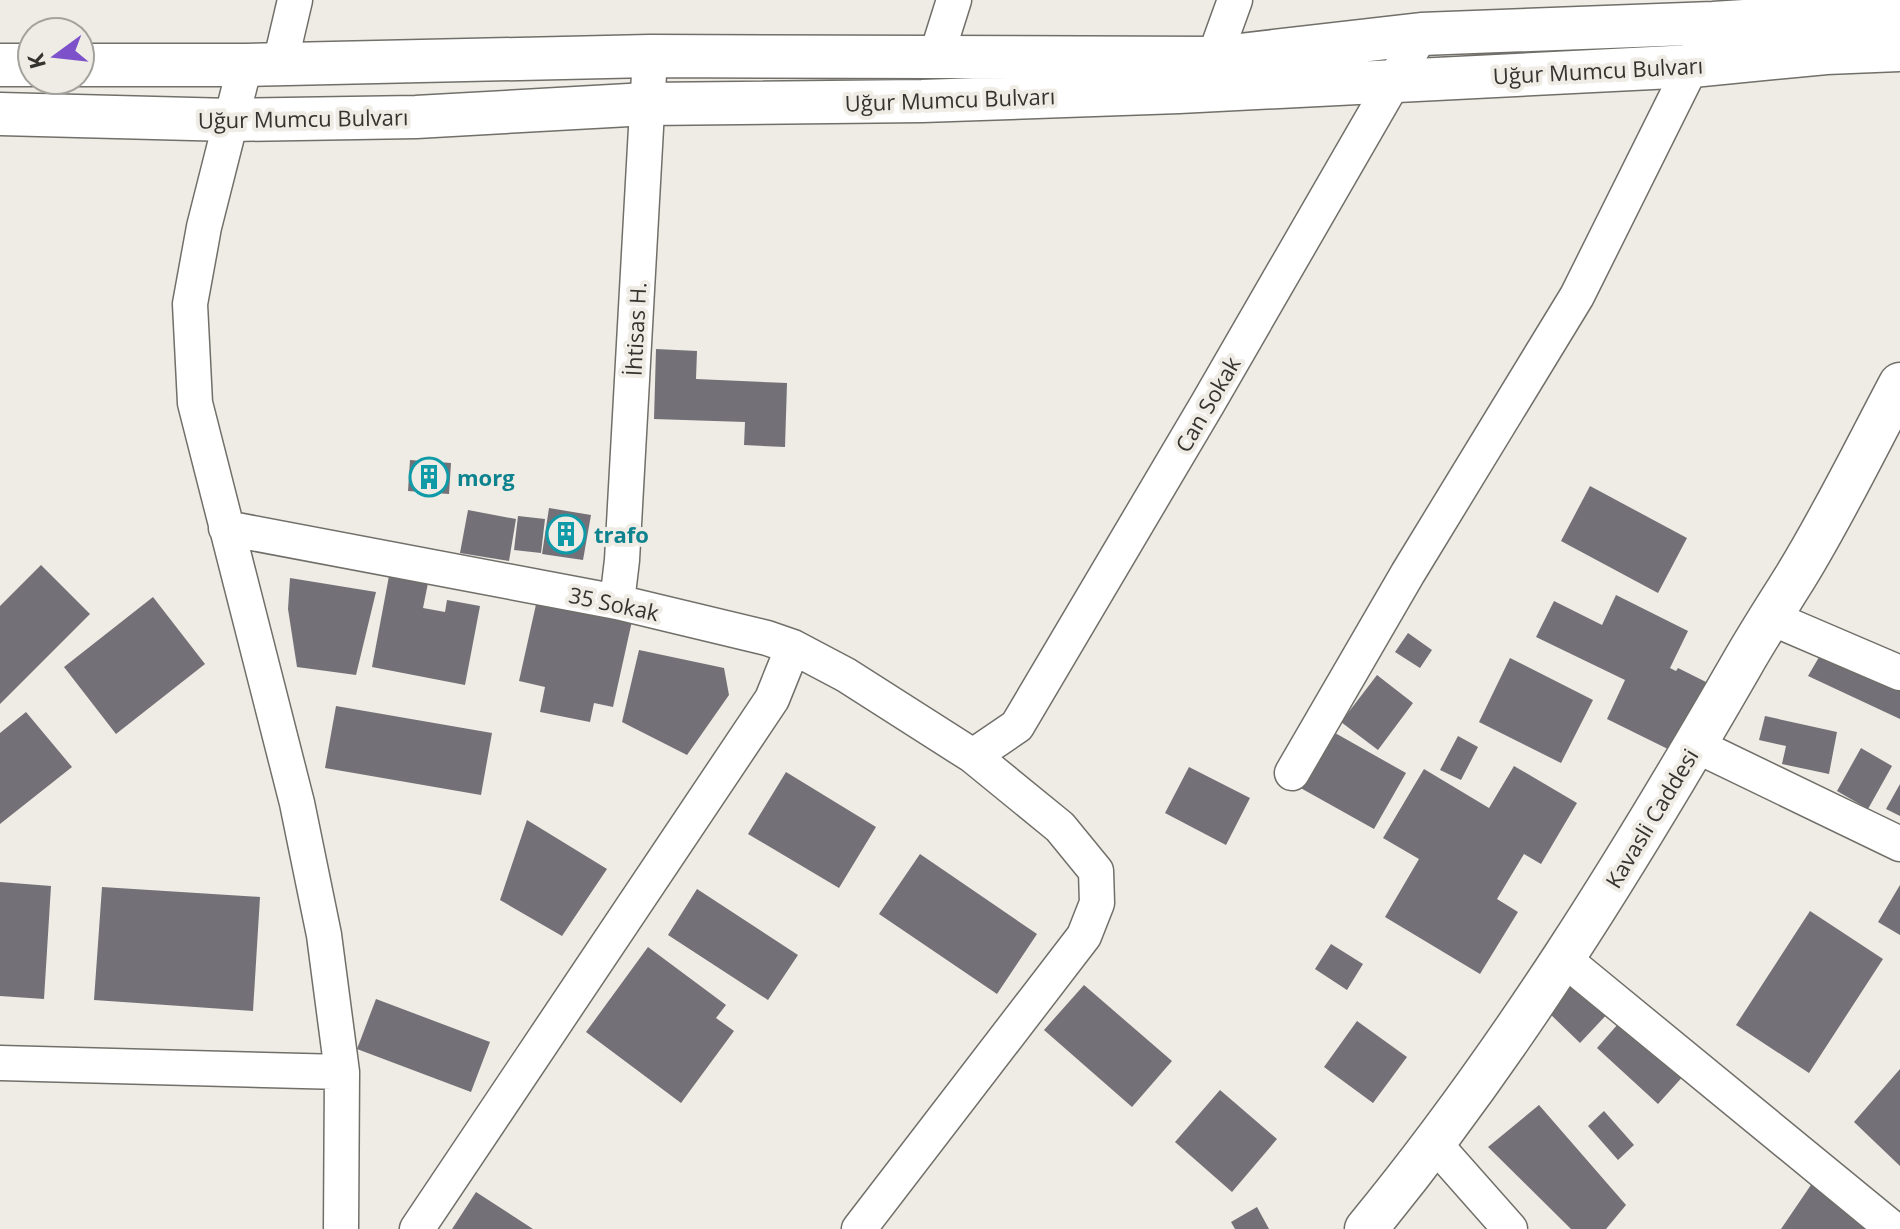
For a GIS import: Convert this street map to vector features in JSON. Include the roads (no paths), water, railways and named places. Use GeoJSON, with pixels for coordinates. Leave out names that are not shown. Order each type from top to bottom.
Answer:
{"type":"FeatureCollection","features":[{"type":"Feature","properties":{"kind":"street"},"geometry":{"type":"LineString","coordinates":[[295,0],[231,120],[204,227],[190,304],[195,403],[297,803],[324,935],[342,1072],[341,1229]]}},
{"type":"Feature","properties":{"kind":"street"},"geometry":{"type":"LineString","coordinates":[[936,57],[954,0]]}},
{"type":"Feature","properties":{"kind":"street"},"geometry":{"type":"LineString","coordinates":[[1214,58],[1235,0]]}},
{"type":"Feature","properties":{"kind":"street","name":"Uğur Mumcu Bulvarı"},"geometry":{"type":"LineString","coordinates":[[96,65],[263,65],[650,56],[1214,58],[1421,34],[1713,23],[1900,11]]}},
{"type":"Feature","properties":{"kind":"street"},"geometry":{"type":"LineString","coordinates":[[1292,773],[1408,573],[1577,296],[1713,23]]}},
{"type":"Feature","properties":{"kind":"street","name":"Can Sokak"},"geometry":{"type":"LineString","coordinates":[[973,756],[1017,726],[1421,34]]}},
{"type":"Feature","properties":{"kind":"street","name":"Uğur Mumcu Bulvarı"},"geometry":{"type":"LineString","coordinates":[[0,114],[231,120],[416,117],[647,104],[922,101],[1179,92],[1692,66],[1826,53],[1900,50]]}},
{"type":"Feature","properties":{"kind":"street","name":"İhtisas H."},"geometry":{"type":"LineString","coordinates":[[617,602],[622,560],[650,56]]}},
{"type":"Feature","properties":{"kind":"street","name":"Kavasli Caddesi"},"geometry":{"type":"LineString","coordinates":[[1366,1229],[1433,1142],[1564,959],[1796,575],[1900,384]]}},
{"type":"Feature","properties":{"kind":"street","name":"35 Sokak"},"geometry":{"type":"LineString","coordinates":[[226,528],[617,602],[793,647],[846,675],[973,756],[1060,827],[1096,871],[1097,903],[1084,936],[859,1229]]}},
{"type":"Feature","properties":{"kind":"street"},"geometry":{"type":"LineString","coordinates":[[1769,617],[1900,673]]}},
{"type":"Feature","properties":{"kind":"street"},"geometry":{"type":"LineString","coordinates":[[417,1229],[772,699],[793,647]]}},
{"type":"Feature","properties":{"kind":"street"},"geometry":{"type":"LineString","coordinates":[[1695,745],[1900,844]]}},
{"type":"Feature","properties":{"kind":"street"},"geometry":{"type":"LineString","coordinates":[[1564,959],[1893,1229]]}},
{"type":"Feature","properties":{"kind":"street"},"geometry":{"type":"LineString","coordinates":[[0,1063],[342,1072]]}},
{"type":"Feature","properties":{"kind":"street"},"geometry":{"type":"LineString","coordinates":[[1433,1142],[1510,1229]]}},
{"type":"Feature","properties":{"kind":"place","name":"morg"},"geometry":{"type":"Point","coordinates":[429,477]}},
{"type":"Feature","properties":{"kind":"place","name":"trafo"},"geometry":{"type":"Point","coordinates":[566,534]}}]}
